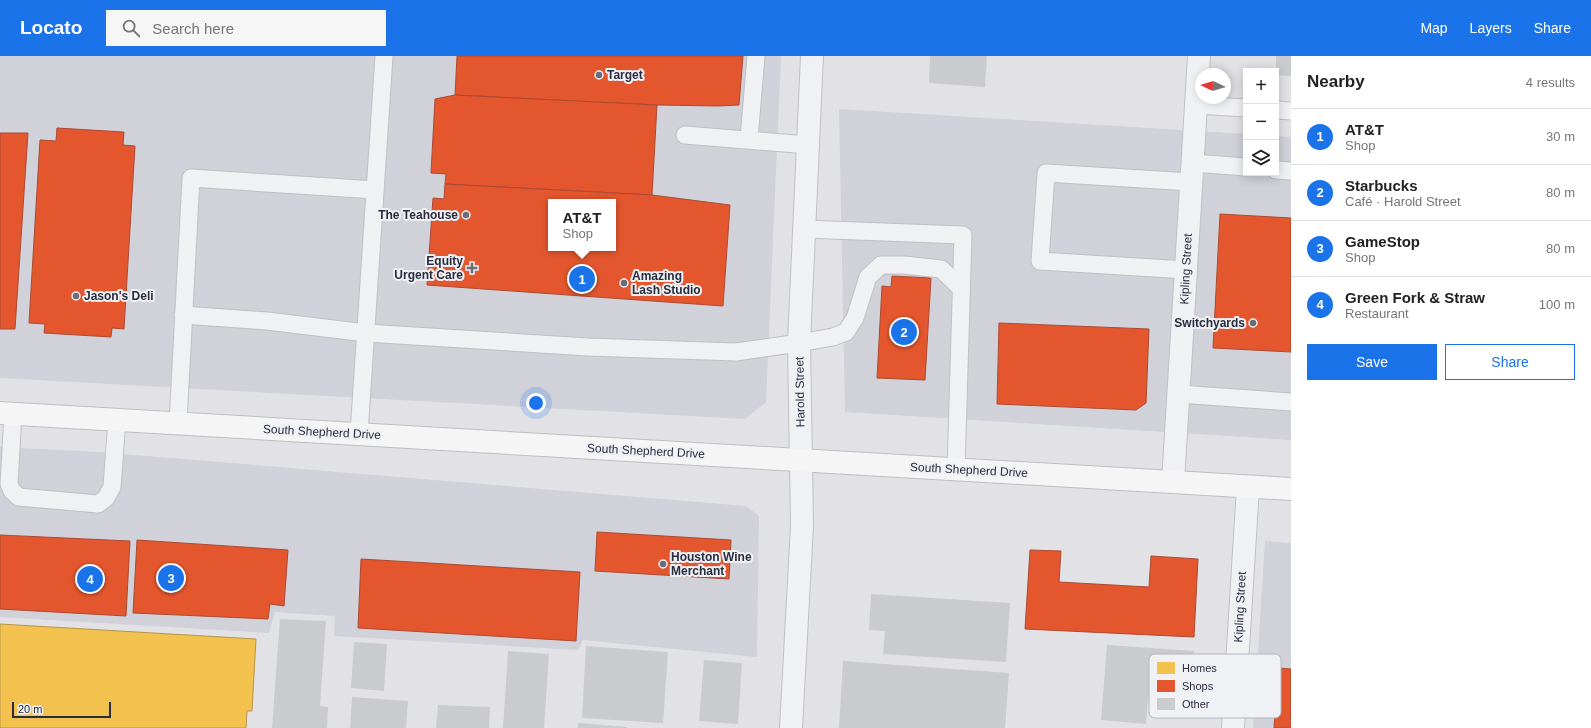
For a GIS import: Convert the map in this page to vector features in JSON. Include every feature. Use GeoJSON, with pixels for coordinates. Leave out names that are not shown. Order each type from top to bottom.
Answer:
{"type":"FeatureCollection","features":[{"type":"Feature","properties":{"kind":"main road","name":"South Shepherd Drive"},"geometry":{"type":"LineString","coordinates":[[6,413],[1291,489]]}},
{"type":"Feature","properties":{"kind":"street","name":"Harold Street"},"geometry":{"type":"LineString","coordinates":[[791,728],[802,526],[799,344],[812,56]]}},
{"type":"Feature","properties":{"kind":"street","name":"Kipling Street"},"geometry":{"type":"LineString","coordinates":[[1173,482],[1199,56]]}},
{"type":"Feature","properties":{"kind":"street","name":"Kipling Street"},"geometry":{"type":"LineString","coordinates":[[1238,654],[1248,487]]}},
{"type":"Feature","properties":{"kind":"street","name":"Kipling Street"},"geometry":{"type":"LineString","coordinates":[[1233,728],[1234,718]]}},
{"type":"Feature","properties":{"kind":"lane"},"geometry":{"type":"LineString","coordinates":[[359,434],[384,56]]}},
{"type":"Feature","properties":{"kind":"lane"},"geometry":{"type":"LineString","coordinates":[[749,139],[756,56]]}},
{"type":"Feature","properties":{"kind":"lane"},"geometry":{"type":"LineString","coordinates":[[1196,105],[1243,108]]}},
{"type":"Feature","properties":{"kind":"lane"},"geometry":{"type":"LineString","coordinates":[[1279,110],[1291,111]]}},
{"type":"Feature","properties":{"kind":"lane"},"geometry":{"type":"LineString","coordinates":[[685,135],[808,145]]}},
{"type":"Feature","properties":{"kind":"lane"},"geometry":{"type":"LineString","coordinates":[[1186,270],[1040,261],[1046,172],[1192,173],[1243,167]]}},
{"type":"Feature","properties":{"kind":"lane"},"geometry":{"type":"LineString","coordinates":[[1279,170],[1291,171]]}},
{"type":"Feature","properties":{"kind":"lane"},"geometry":{"type":"LineString","coordinates":[[178,423],[191,178],[375,190]]}},
{"type":"Feature","properties":{"kind":"lane"},"geometry":{"type":"LineString","coordinates":[[804,229],[963,235],[956,470]]}},
{"type":"Feature","properties":{"kind":"lane"},"geometry":{"type":"LineString","coordinates":[[183,315],[267,321],[366,333],[588,347],[736,352],[799,344],[833,337],[846,332],[855,318],[868,277],[881,265],[904,265],[940,269],[961,288]]}},
{"type":"Feature","properties":{"kind":"lane"},"geometry":{"type":"LineString","coordinates":[[1179,394],[1291,402]]}},
{"type":"Feature","properties":{"kind":"lane"},"geometry":{"type":"LineString","coordinates":[[6,413],[9,484],[12,492],[19,497],[98,504],[106,498],[112,487],[117,420]]}},
{"type":"Feature","properties":{"kind":"shaded area"},"geometry":{"type":"Polygon","coordinates":[[[0,56],[781,56],[766,402],[745,419],[0,378],[0,56]]]}},
{"type":"Feature","properties":{"kind":"shaded area"},"geometry":{"type":"Polygon","coordinates":[[[839,109],[1243,134],[1243,176],[1279,176],[1279,136],[1291,137],[1291,440],[845,412],[839,109]]]}},
{"type":"Feature","properties":{"kind":"shaded area"},"geometry":{"type":"Polygon","coordinates":[[[0,447],[99,452],[746,506],[759,516],[757,657],[583,640],[578,650],[334,636],[335,616],[275,612],[269,633],[0,617],[0,447]]]}},
{"type":"Feature","properties":{"kind":"shaded area"},"geometry":{"type":"Polygon","coordinates":[[[1265,541],[1291,543],[1291,728],[1253,728],[1254,718],[1281,718],[1281,654],[1258,654],[1265,541]]]}},
{"type":"Feature","properties":{"kind":"building: Homes"},"geometry":{"type":"Polygon","coordinates":[[[0,624],[256,639],[252,711],[247,711],[246,728],[0,728],[0,624]]]}},
{"type":"Feature","properties":{"kind":"building: Shops","name":"Target"},"geometry":{"type":"Polygon","coordinates":[[[457,56],[743,56],[739,105],[657,105],[455,95],[457,56]]]}},
{"type":"Feature","properties":{"kind":"building: Shops"},"geometry":{"type":"Polygon","coordinates":[[[455,95],[657,105],[652,195],[445,184],[446,174],[431,173],[435,99],[455,95]]]}},
{"type":"Feature","properties":{"kind":"building: Shops"},"geometry":{"type":"Polygon","coordinates":[[[57,128],[124,132],[123,145],[135,146],[124,329],[112,328],[111,337],[44,333],[45,324],[29,323],[40,140],[56,141],[57,128]]]}},
{"type":"Feature","properties":{"kind":"building: Shops"},"geometry":{"type":"Polygon","coordinates":[[[0,133],[28,133],[15,329],[0,329],[0,133]]]}},
{"type":"Feature","properties":{"kind":"building: Shops"},"geometry":{"type":"Polygon","coordinates":[[[445,184],[652,195],[730,205],[723,306],[427,285],[433,198],[444,199],[445,184]]]}},
{"type":"Feature","properties":{"kind":"building: Shops"},"geometry":{"type":"Polygon","coordinates":[[[1220,214],[1291,218],[1291,352],[1213,348],[1220,214]]]}},
{"type":"Feature","properties":{"kind":"building: Shops"},"geometry":{"type":"Polygon","coordinates":[[[892,276],[931,278],[925,380],[877,378],[882,286],[891,287],[892,276]]]}},
{"type":"Feature","properties":{"kind":"building: Shops"},"geometry":{"type":"Polygon","coordinates":[[[999,323],[1149,329],[1146,403],[1136,410],[997,404],[999,323]]]}},
{"type":"Feature","properties":{"kind":"building: Shops"},"geometry":{"type":"Polygon","coordinates":[[[597,532],[731,540],[729,579],[595,571],[597,532]]]}},
{"type":"Feature","properties":{"kind":"building: Shops"},"geometry":{"type":"Polygon","coordinates":[[[0,535],[130,541],[126,616],[0,609],[0,535]]]}},
{"type":"Feature","properties":{"kind":"building: Shops"},"geometry":{"type":"Polygon","coordinates":[[[137,540],[288,550],[284,606],[270,604],[268,619],[133,613],[137,540]]]}},
{"type":"Feature","properties":{"kind":"building: Shops"},"geometry":{"type":"Polygon","coordinates":[[[1030,550],[1061,551],[1059,582],[1149,587],[1151,556],[1198,559],[1194,637],[1025,629],[1030,550]]]}},
{"type":"Feature","properties":{"kind":"building: Shops"},"geometry":{"type":"Polygon","coordinates":[[[361,559],[580,572],[576,641],[358,628],[361,559]]]}},
{"type":"Feature","properties":{"kind":"building: Shops"},"geometry":{"type":"Polygon","coordinates":[[[1281,668],[1291,669],[1291,728],[1274,728],[1275,718],[1281,718],[1281,668]]]}},
{"type":"Feature","properties":{"kind":"building: Other"},"geometry":{"type":"Polygon","coordinates":[[[930,56],[987,56],[985,87],[929,83],[930,56]]]}},
{"type":"Feature","properties":{"kind":"building: Other"},"geometry":{"type":"Polygon","coordinates":[[[1276,56],[1291,56],[1291,76],[1279,75],[1279,68],[1276,68],[1276,56]]]}},
{"type":"Feature","properties":{"kind":"building: Other"},"geometry":{"type":"Polygon","coordinates":[[[871,594],[1010,603],[1006,662],[883,654],[885,631],[869,630],[871,594]]]}},
{"type":"Feature","properties":{"kind":"building: Other"},"geometry":{"type":"Polygon","coordinates":[[[280,619],[326,621],[320,706],[328,707],[327,728],[272,728],[280,619]]]}},
{"type":"Feature","properties":{"kind":"building: Other"},"geometry":{"type":"Polygon","coordinates":[[[354,642],[387,644],[384,691],[351,688],[354,642]]]}},
{"type":"Feature","properties":{"kind":"building: Other"},"geometry":{"type":"Polygon","coordinates":[[[1107,645],[1194,651],[1194,654],[1149,654],[1149,697],[1146,724],[1101,720],[1107,645]]]}},
{"type":"Feature","properties":{"kind":"building: Other"},"geometry":{"type":"Polygon","coordinates":[[[586,646],[668,652],[663,723],[582,718],[586,646]]]}},
{"type":"Feature","properties":{"kind":"building: Other"},"geometry":{"type":"Polygon","coordinates":[[[508,651],[549,654],[544,728],[503,728],[508,651]]]}},
{"type":"Feature","properties":{"kind":"building: Other"},"geometry":{"type":"Polygon","coordinates":[[[704,660],[742,663],[738,724],[699,721],[704,660]]]}},
{"type":"Feature","properties":{"kind":"building: Other"},"geometry":{"type":"Polygon","coordinates":[[[843,661],[1009,673],[1005,728],[839,728],[843,661]]]}},
{"type":"Feature","properties":{"kind":"building: Other"},"geometry":{"type":"Polygon","coordinates":[[[352,697],[408,701],[406,728],[350,728],[352,697]]]}},
{"type":"Feature","properties":{"kind":"building: Other"},"geometry":{"type":"Polygon","coordinates":[[[438,705],[490,707],[489,728],[436,728],[438,705]]]}},
{"type":"Feature","properties":{"kind":"building: Other"},"geometry":{"type":"Polygon","coordinates":[[[578,723],[627,727],[627,728],[578,728],[578,723]]]}},
{"type":"Feature","properties":{"kind":"place","name":"Target"},"geometry":{"type":"Point","coordinates":[599,75]}},
{"type":"Feature","properties":{"kind":"place","name":"The Teahouse"},"geometry":{"type":"Point","coordinates":[466,215]}},
{"type":"Feature","properties":{"kind":"place","name":"Equity Urgent Care"},"geometry":{"type":"Point","coordinates":[472,268]}},
{"type":"Feature","properties":{"kind":"place","name":"AT&T"},"geometry":{"type":"Point","coordinates":[582,279]}},
{"type":"Feature","properties":{"kind":"place","name":"Amazing Lash Studio"},"geometry":{"type":"Point","coordinates":[624,283]}},
{"type":"Feature","properties":{"kind":"place","name":"Jason's Deli"},"geometry":{"type":"Point","coordinates":[76,296]}},
{"type":"Feature","properties":{"kind":"place","name":"Switchyards"},"geometry":{"type":"Point","coordinates":[1253,323]}},
{"type":"Feature","properties":{"kind":"place","name":"Starbucks"},"geometry":{"type":"Point","coordinates":[904,332]}},
{"type":"Feature","properties":{"kind":"place","name":"Houston Wine Merchant"},"geometry":{"type":"Point","coordinates":[663,564]}},
{"type":"Feature","properties":{"kind":"place","name":"GameStop"},"geometry":{"type":"Point","coordinates":[171,578]}},
{"type":"Feature","properties":{"kind":"place","name":"Green Fork & Straw"},"geometry":{"type":"Point","coordinates":[90,579]}}]}
